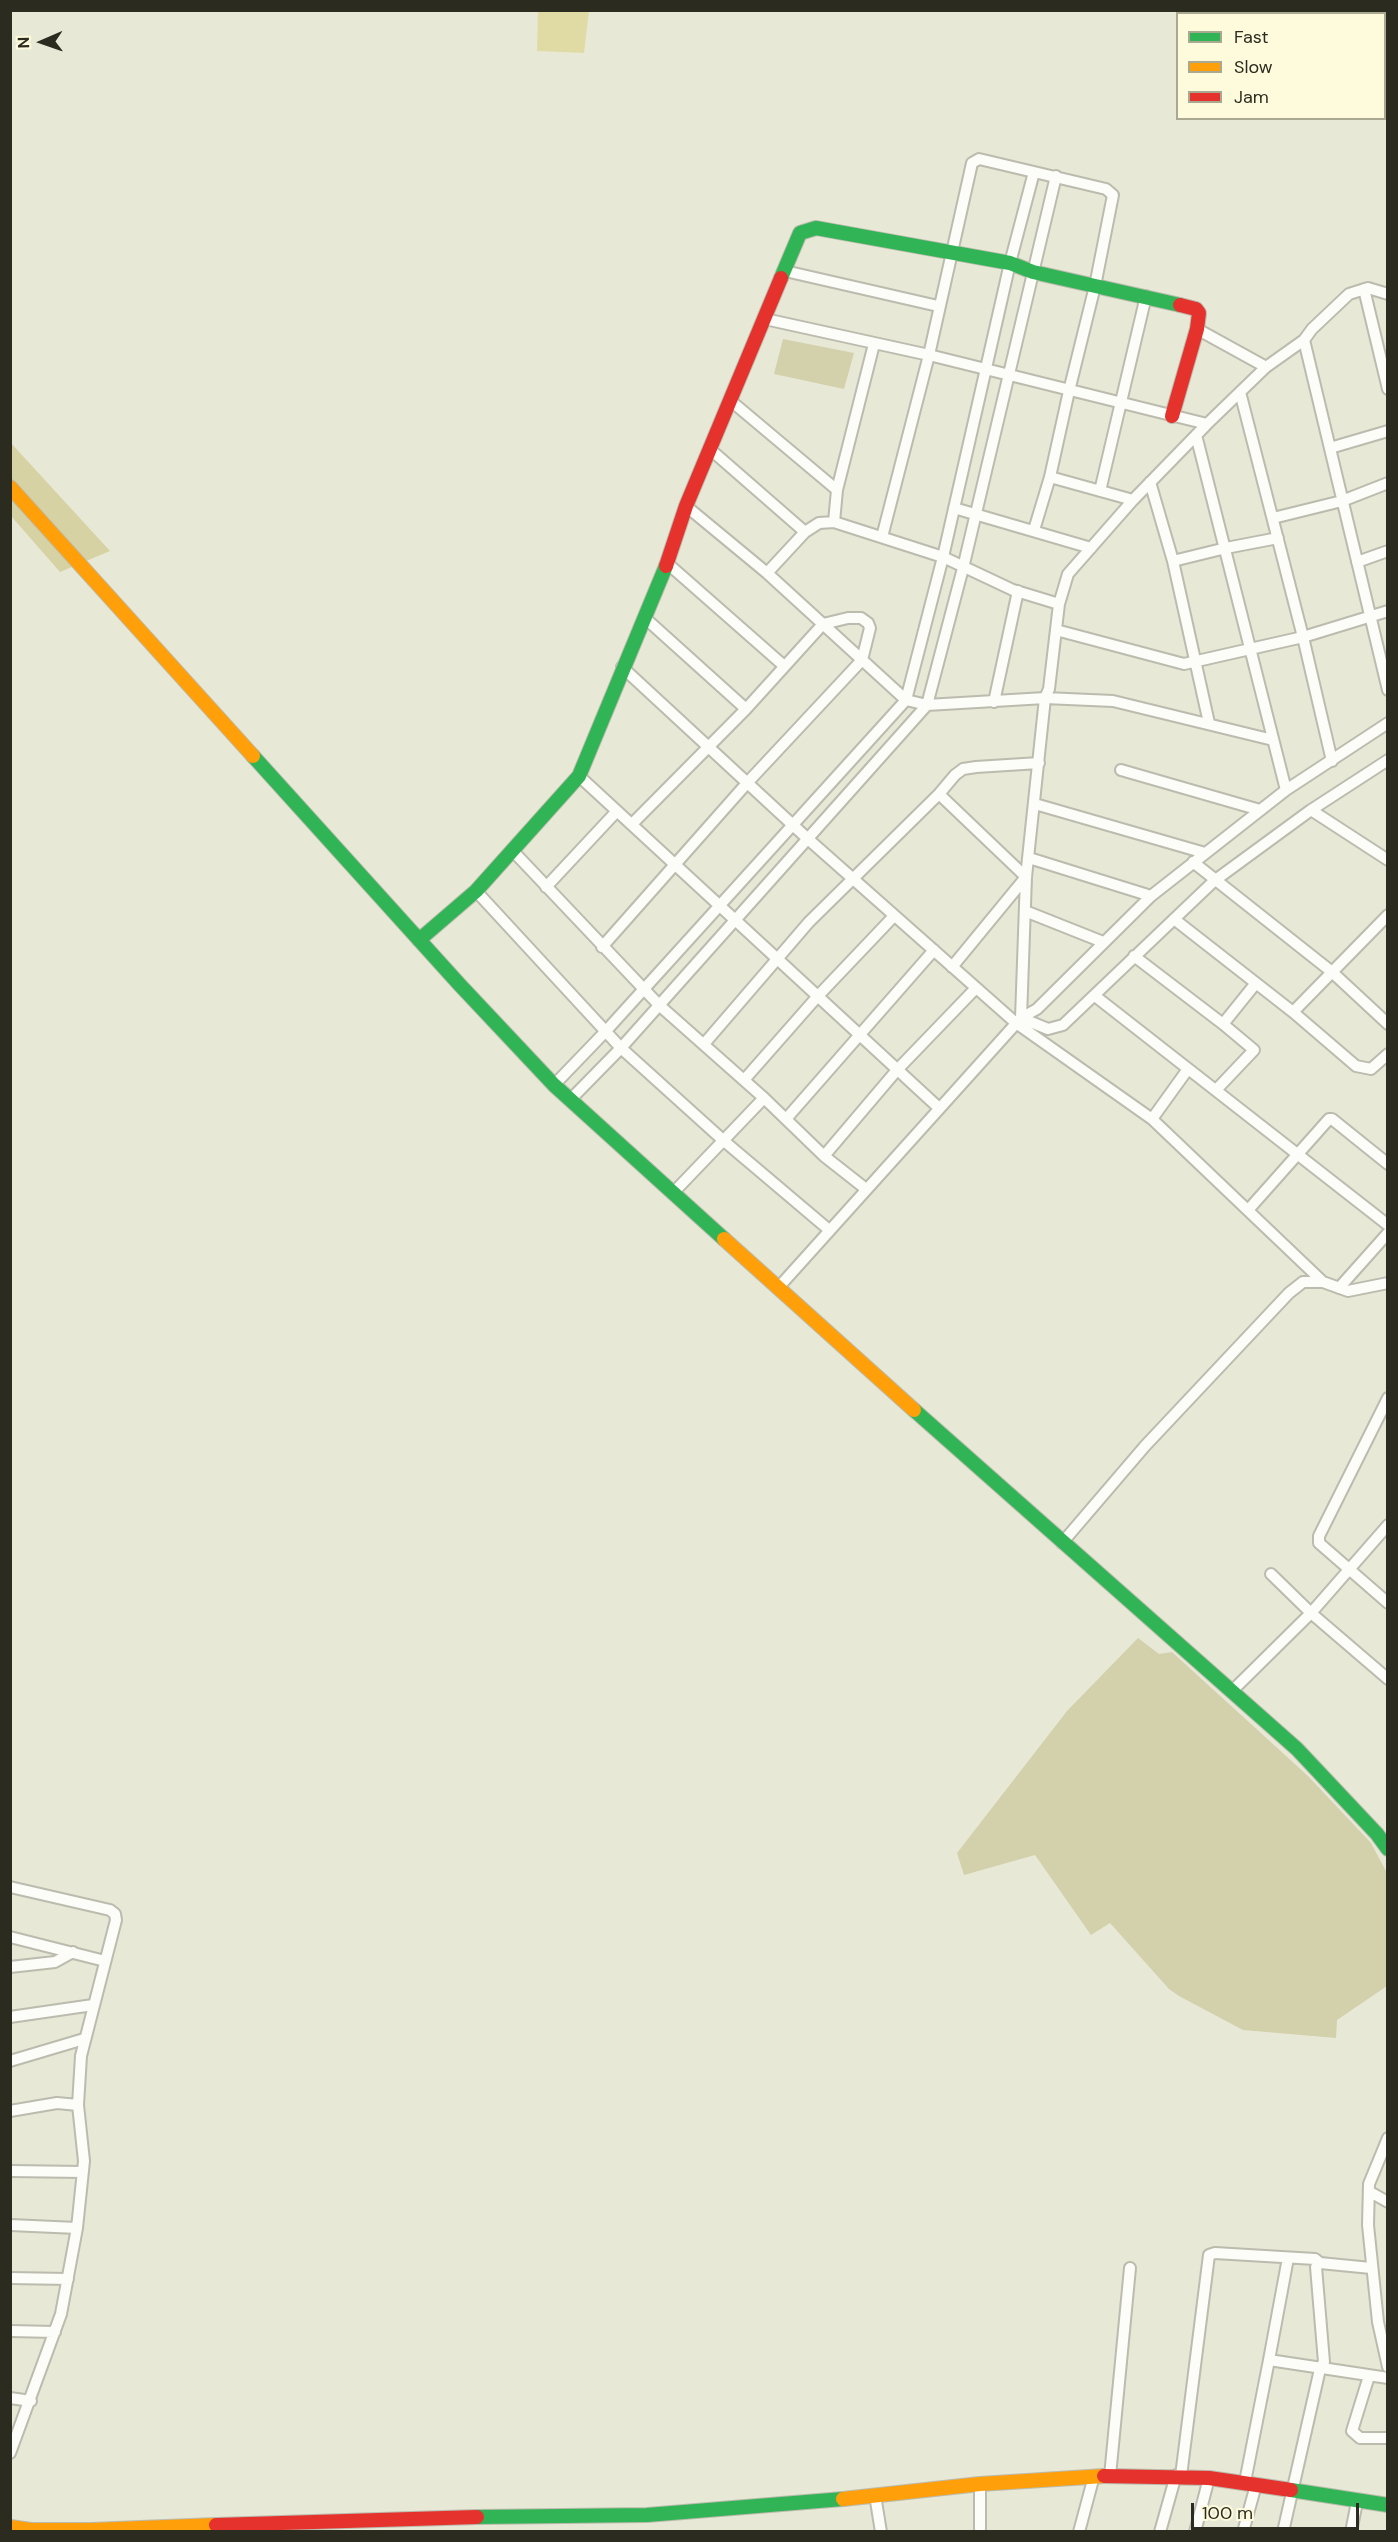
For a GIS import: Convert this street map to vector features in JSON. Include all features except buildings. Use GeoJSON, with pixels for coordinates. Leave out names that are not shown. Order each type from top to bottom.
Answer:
{"type":"FeatureCollection","features":[{"type":"Feature","properties":{"kind":"street"},"geometry":{"type":"LineString","coordinates":[[882,537],[929,355],[950,252],[972,163],[980,159],[1106,189],[1113,195],[1095,286],[1050,477],[1034,530]]}},
{"type":"Feature","properties":{"kind":"street"},"geometry":{"type":"LineString","coordinates":[[554,1084],[605,1032],[906,700],[943,557],[1010,263],[1034,172]]}},
{"type":"Feature","properties":{"kind":"street"},"geometry":{"type":"LineString","coordinates":[[571,1099],[621,1048],[927,705],[963,567],[1056,176]]}},
{"type":"Feature","properties":{"kind":"street"},"geometry":{"type":"LineString","coordinates":[[419,940],[476,891],[579,776],[622,667],[667,563],[686,506],[800,233],[808,227],[1010,263],[1034,272],[1196,309],[1197,329],[1172,416]]}},
{"type":"Feature","properties":{"kind":"street"},"geometry":{"type":"LineString","coordinates":[[785,271],[938,306]]}},
{"type":"Feature","properties":{"kind":"street"},"geometry":{"type":"LineString","coordinates":[[1018,1021],[1026,877],[1045,698],[1059,604],[1068,574],[1133,500],[1207,424],[1266,367],[1304,340],[1312,329],[1349,294],[1364,289],[1375,289],[1388,294]]}},
{"type":"Feature","properties":{"kind":"street"},"geometry":{"type":"LineString","coordinates":[[1364,289],[1388,389]]}},
{"type":"Feature","properties":{"kind":"street"},"geometry":{"type":"LineString","coordinates":[[1100,491],[1146,296]]}},
{"type":"Feature","properties":{"kind":"street"},"geometry":{"type":"LineString","coordinates":[[765,319],[929,355],[1207,424]]}},
{"type":"Feature","properties":{"kind":"street"},"geometry":{"type":"LineString","coordinates":[[1197,329],[1266,367]]}},
{"type":"Feature","properties":{"kind":"street"},"geometry":{"type":"LineString","coordinates":[[1304,340],[1388,690]]}},
{"type":"Feature","properties":{"kind":"street"},"geometry":{"type":"LineString","coordinates":[[834,522],[837,490],[874,344]]}},
{"type":"Feature","properties":{"kind":"street"},"geometry":{"type":"LineString","coordinates":[[1240,392],[1303,637],[1332,761]]}},
{"type":"Feature","properties":{"kind":"street"},"geometry":{"type":"LineString","coordinates":[[731,401],[837,490]]}},
{"type":"Feature","properties":{"kind":"street"},"geometry":{"type":"LineString","coordinates":[[1330,448],[1388,431]]}},
{"type":"Feature","properties":{"kind":"street"},"geometry":{"type":"LineString","coordinates":[[1196,435],[1286,790]]}},
{"type":"Feature","properties":{"kind":"street"},"geometry":{"type":"LineString","coordinates":[[711,450],[805,532]]}},
{"type":"Feature","properties":{"kind":"street"},"geometry":{"type":"LineString","coordinates":[[1050,477],[1133,500]]}},
{"type":"Feature","properties":{"kind":"street"},"geometry":{"type":"LineString","coordinates":[[1150,482],[1173,561],[1209,723]]}},
{"type":"Feature","properties":{"kind":"street"},"geometry":{"type":"LineString","coordinates":[[1273,518],[1342,501],[1388,483]]}},
{"type":"Feature","properties":{"kind":"street"},"geometry":{"type":"LineString","coordinates":[[10,487],[419,940],[554,1084],[1062,1543],[1232,1691],[1317,1770],[1388,1849]]}},
{"type":"Feature","properties":{"kind":"street"},"geometry":{"type":"LineString","coordinates":[[686,506],[767,573],[906,700],[927,705],[1045,698],[1113,701],[1273,740]]}},
{"type":"Feature","properties":{"kind":"street"},"geometry":{"type":"LineString","coordinates":[[954,508],[1091,548]]}},
{"type":"Feature","properties":{"kind":"street"},"geometry":{"type":"LineString","coordinates":[[767,573],[805,532],[819,523],[834,522],[943,557],[1018,591],[1059,604]]}},
{"type":"Feature","properties":{"kind":"street"},"geometry":{"type":"LineString","coordinates":[[1173,561],[1278,538]]}},
{"type":"Feature","properties":{"kind":"street"},"geometry":{"type":"LineString","coordinates":[[1357,562],[1388,551]]}},
{"type":"Feature","properties":{"kind":"street"},"geometry":{"type":"LineString","coordinates":[[667,563],[783,665]]}},
{"type":"Feature","properties":{"kind":"street"},"geometry":{"type":"LineString","coordinates":[[994,702],[1018,591]]}},
{"type":"Feature","properties":{"kind":"street"},"geometry":{"type":"LineString","coordinates":[[1056,630],[1184,664],[1303,637],[1388,610]]}},
{"type":"Feature","properties":{"kind":"street"},"geometry":{"type":"LineString","coordinates":[[645,618],[746,709]]}},
{"type":"Feature","properties":{"kind":"street"},"geometry":{"type":"LineString","coordinates":[[602,947],[673,864],[862,660],[870,628],[868,622],[861,618],[848,618],[823,624],[783,665],[746,709],[632,824]]}},
{"type":"Feature","properties":{"kind":"street"},"geometry":{"type":"LineString","coordinates":[[622,667],[808,839],[976,988],[1152,1119],[1323,1282]]}},
{"type":"Feature","properties":{"kind":"street"},"geometry":{"type":"LineString","coordinates":[[778,1288],[828,1229],[1018,1021],[1037,1009],[1151,896],[1286,790],[1388,723]]}},
{"type":"Feature","properties":{"kind":"street"},"geometry":{"type":"LineString","coordinates":[[1018,1021],[1048,1029],[1058,1027],[1095,996],[1214,881],[1311,810],[1388,760]]}},
{"type":"Feature","properties":{"kind":"street"},"geometry":{"type":"LineString","coordinates":[[704,1044],[809,922],[939,794],[955,775],[963,769],[1039,764]]}},
{"type":"Feature","properties":{"kind":"street"},"geometry":{"type":"LineString","coordinates":[[1121,770],[1260,810]]}},
{"type":"Feature","properties":{"kind":"street"},"geometry":{"type":"LineString","coordinates":[[579,776],[717,906],[939,1108]]}},
{"type":"Feature","properties":{"kind":"street"},"geometry":{"type":"LineString","coordinates":[[939,794],[1026,877]]}},
{"type":"Feature","properties":{"kind":"street"},"geometry":{"type":"LineString","coordinates":[[1035,804],[1204,853]]}},
{"type":"Feature","properties":{"kind":"street"},"geometry":{"type":"LineString","coordinates":[[1311,810],[1388,860]]}},
{"type":"Feature","properties":{"kind":"street"},"geometry":{"type":"LineString","coordinates":[[546,888],[618,811]]}},
{"type":"Feature","properties":{"kind":"street"},"geometry":{"type":"LineString","coordinates":[[512,850],[659,1005],[764,1098],[824,1156],[866,1189]]}},
{"type":"Feature","properties":{"kind":"street"},"geometry":{"type":"LineString","coordinates":[[1029,858],[1151,896]]}},
{"type":"Feature","properties":{"kind":"street"},"geometry":{"type":"LineString","coordinates":[[1193,862],[1214,881],[1332,972],[1388,1024]]}},
{"type":"Feature","properties":{"kind":"street"},"geometry":{"type":"LineString","coordinates":[[952,967],[1026,877]]}},
{"type":"Feature","properties":{"kind":"street"},"geometry":{"type":"LineString","coordinates":[[476,891],[621,1048],[724,1141],[828,1229]]}},
{"type":"Feature","properties":{"kind":"street"},"geometry":{"type":"LineString","coordinates":[[1025,912],[1103,942]]}},
{"type":"Feature","properties":{"kind":"street"},"geometry":{"type":"LineString","coordinates":[[1293,1012],[1388,915]]}},
{"type":"Feature","properties":{"kind":"street"},"geometry":{"type":"LineString","coordinates":[[744,1080],[817,997],[894,916]]}},
{"type":"Feature","properties":{"kind":"street"},"geometry":{"type":"LineString","coordinates":[[1174,919],[1293,1012],[1356,1066],[1371,1069],[1388,1054]]}},
{"type":"Feature","properties":{"kind":"street"},"geometry":{"type":"LineString","coordinates":[[786,1119],[934,951]]}},
{"type":"Feature","properties":{"kind":"street"},"geometry":{"type":"LineString","coordinates":[[1134,956],[1254,1050],[1216,1090]]}},
{"type":"Feature","properties":{"kind":"street"},"geometry":{"type":"LineString","coordinates":[[1223,1024],[1256,983]]}},
{"type":"Feature","properties":{"kind":"street"},"geometry":{"type":"LineString","coordinates":[[824,1156],[897,1070],[976,988]]}},
{"type":"Feature","properties":{"kind":"street"},"geometry":{"type":"LineString","coordinates":[[1095,996],[1388,1225]]}},
{"type":"Feature","properties":{"kind":"street"},"geometry":{"type":"LineString","coordinates":[[1152,1119],[1188,1069]]}},
{"type":"Feature","properties":{"kind":"street"},"geometry":{"type":"LineString","coordinates":[[673,1193],[764,1098]]}},
{"type":"Feature","properties":{"kind":"street"},"geometry":{"type":"LineString","coordinates":[[1249,1209],[1329,1119],[1332,1119],[1388,1164]]}},
{"type":"Feature","properties":{"kind":"street"},"geometry":{"type":"LineString","coordinates":[[1339,1288],[1388,1233]]}},
{"type":"Feature","properties":{"kind":"street"},"geometry":{"type":"LineString","coordinates":[[1062,1543],[1145,1446],[1289,1293],[1303,1282],[1323,1282],[1348,1291],[1388,1283]]}},
{"type":"Feature","properties":{"kind":"street"},"geometry":{"type":"LineString","coordinates":[[1388,1398],[1319,1536],[1319,1544],[1388,1603]]}},
{"type":"Feature","properties":{"kind":"street"},"geometry":{"type":"LineString","coordinates":[[1232,1691],[1311,1613],[1388,1525]]}},
{"type":"Feature","properties":{"kind":"street"},"geometry":{"type":"LineString","coordinates":[[1272,1574],[1311,1613],[1388,1680]]}},
{"type":"Feature","properties":{"kind":"street"},"geometry":{"type":"LineString","coordinates":[[10,1887],[113,1912],[116,1920],[81,2056],[78,2104],[83,2172],[77,2228],[68,2279],[61,2314],[31,2401],[10,2453]]}},
{"type":"Feature","properties":{"kind":"street"},"geometry":{"type":"LineString","coordinates":[[10,1937],[105,1961]]}},
{"type":"Feature","properties":{"kind":"street"},"geometry":{"type":"LineString","coordinates":[[10,1967],[55,1962],[73,1952]]}},
{"type":"Feature","properties":{"kind":"street"},"geometry":{"type":"LineString","coordinates":[[10,2017],[93,2005]]}},
{"type":"Feature","properties":{"kind":"street"},"geometry":{"type":"LineString","coordinates":[[10,2061],[64,2047],[84,2038]]}},
{"type":"Feature","properties":{"kind":"street"},"geometry":{"type":"LineString","coordinates":[[10,2111],[46,2104],[68,2102],[78,2104]]}},
{"type":"Feature","properties":{"kind":"street"},"geometry":{"type":"LineString","coordinates":[[1388,2138],[1372,2172],[1369,2184],[1368,2225],[1371,2268],[1383,2322],[1388,2367]]}},
{"type":"Feature","properties":{"kind":"street"},"geometry":{"type":"LineString","coordinates":[[10,2171],[83,2172]]}},
{"type":"Feature","properties":{"kind":"street"},"geometry":{"type":"LineString","coordinates":[[1370,2192],[1388,2202]]}},
{"type":"Feature","properties":{"kind":"street"},"geometry":{"type":"LineString","coordinates":[[10,2225],[77,2228]]}},
{"type":"Feature","properties":{"kind":"street"},"geometry":{"type":"LineString","coordinates":[[1160,2532],[1178,2476],[1209,2255],[1215,2253],[1315,2259],[1320,2263],[1371,2268]]}},
{"type":"Feature","properties":{"kind":"street"},"geometry":{"type":"LineString","coordinates":[[1242,2532],[1269,2360],[1288,2258]]}},
{"type":"Feature","properties":{"kind":"street"},"geometry":{"type":"LineString","coordinates":[[1283,2532],[1320,2368],[1324,2362],[1316,2267],[1320,2263]]}},
{"type":"Feature","properties":{"kind":"street"},"geometry":{"type":"LineString","coordinates":[[1110,2476],[1130,2268]]}},
{"type":"Feature","properties":{"kind":"street"},"geometry":{"type":"LineString","coordinates":[[10,2278],[68,2279]]}},
{"type":"Feature","properties":{"kind":"street"},"geometry":{"type":"LineString","coordinates":[[10,2331],[55,2332]]}},
{"type":"Feature","properties":{"kind":"street"},"geometry":{"type":"LineString","coordinates":[[1269,2360],[1388,2378]]}},
{"type":"Feature","properties":{"kind":"street"},"geometry":{"type":"LineString","coordinates":[[1369,2376],[1352,2431],[1360,2438],[1388,2438]]}},
{"type":"Feature","properties":{"kind":"street"},"geometry":{"type":"LineString","coordinates":[[10,2397],[31,2401]]}},
{"type":"Feature","properties":{"kind":"street"},"geometry":{"type":"LineString","coordinates":[[1079,2532],[1094,2476]]}},
{"type":"Feature","properties":{"kind":"street"},"geometry":{"type":"LineString","coordinates":[[10,2527],[31,2530],[91,2530],[391,2518],[647,2515],[980,2484],[1094,2476],[1209,2478],[1356,2502],[1388,2505]]}},
{"type":"Feature","properties":{"kind":"street"},"geometry":{"type":"LineString","coordinates":[[1195,2532],[1209,2478]]}},
{"type":"Feature","properties":{"kind":"street"},"geometry":{"type":"LineString","coordinates":[[980,2484],[980,2532]]}},
{"type":"Feature","properties":{"kind":"street"},"geometry":{"type":"LineString","coordinates":[[875,2495],[881,2532]]}},
{"type":"Feature","properties":{"kind":"street"},"geometry":{"type":"LineString","coordinates":[[1351,2532],[1356,2502]]}},
{"type":"Feature","properties":{"kind":"shaded area"},"geometry":{"type":"Polygon","coordinates":[[[538,11],[589,11],[584,53],[537,51],[538,11]]]}},
{"type":"Feature","properties":{"kind":"shaded area"},"geometry":{"type":"Polygon","coordinates":[[[783,339],[854,353],[844,389],[774,374],[783,339]]]}},
{"type":"Feature","properties":{"kind":"shaded area"},"geometry":{"type":"Polygon","coordinates":[[[10,442],[110,551],[60,572],[11,516],[10,442]]]}},
{"type":"Feature","properties":{"kind":"shaded area"},"geometry":{"type":"Polygon","coordinates":[[[1138,1638],[1159,1654],[1172,1652],[1308,1776],[1371,1843],[1387,1873],[1387,1986],[1337,2020],[1336,2038],[1243,2030],[1179,1996],[1169,1989],[1110,1923],[1091,1935],[1035,1855],[964,1875],[957,1853],[1067,1711],[1138,1638]]]}},
{"type":"Feature","properties":{"kind":"traffic: fast"},"geometry":{"type":"LineString","coordinates":[[781,278],[800,233],[816,228],[1010,263],[1033,272],[1180,305]]}},
{"type":"Feature","properties":{"kind":"traffic: fast"},"geometry":{"type":"LineString","coordinates":[[419,940],[476,891],[579,776],[666,566]]}},
{"type":"Feature","properties":{"kind":"traffic: fast"},"geometry":{"type":"LineString","coordinates":[[253,756],[459,984],[554,1085],[724,1239]]}},
{"type":"Feature","properties":{"kind":"traffic: fast"},"geometry":{"type":"LineString","coordinates":[[914,1410],[1297,1749],[1377,1834],[1388,1849]]}},
{"type":"Feature","properties":{"kind":"traffic: fast"},"geometry":{"type":"LineString","coordinates":[[1291,2490],[1388,2505]]}},
{"type":"Feature","properties":{"kind":"traffic: fast"},"geometry":{"type":"LineString","coordinates":[[477,2517],[647,2515],[843,2499]]}},
{"type":"Feature","properties":{"kind":"traffic: slow"},"geometry":{"type":"LineString","coordinates":[[10,487],[253,756]]}},
{"type":"Feature","properties":{"kind":"traffic: slow"},"geometry":{"type":"LineString","coordinates":[[724,1239],[914,1410]]}},
{"type":"Feature","properties":{"kind":"traffic: slow"},"geometry":{"type":"LineString","coordinates":[[843,2499],[980,2484],[1104,2476]]}},
{"type":"Feature","properties":{"kind":"traffic: slow"},"geometry":{"type":"LineString","coordinates":[[10,2527],[31,2530],[91,2530],[216,2525]]}},
{"type":"Feature","properties":{"kind":"traffic: jam"},"geometry":{"type":"LineString","coordinates":[[666,566],[686,506],[781,278]]}},
{"type":"Feature","properties":{"kind":"traffic: jam"},"geometry":{"type":"LineString","coordinates":[[1172,416],[1197,329],[1199,313],[1196,309],[1180,305]]}},
{"type":"Feature","properties":{"kind":"traffic: jam"},"geometry":{"type":"LineString","coordinates":[[1104,2476],[1209,2478],[1291,2490]]}},
{"type":"Feature","properties":{"kind":"traffic: jam"},"geometry":{"type":"LineString","coordinates":[[216,2525],[477,2517]]}}]}
